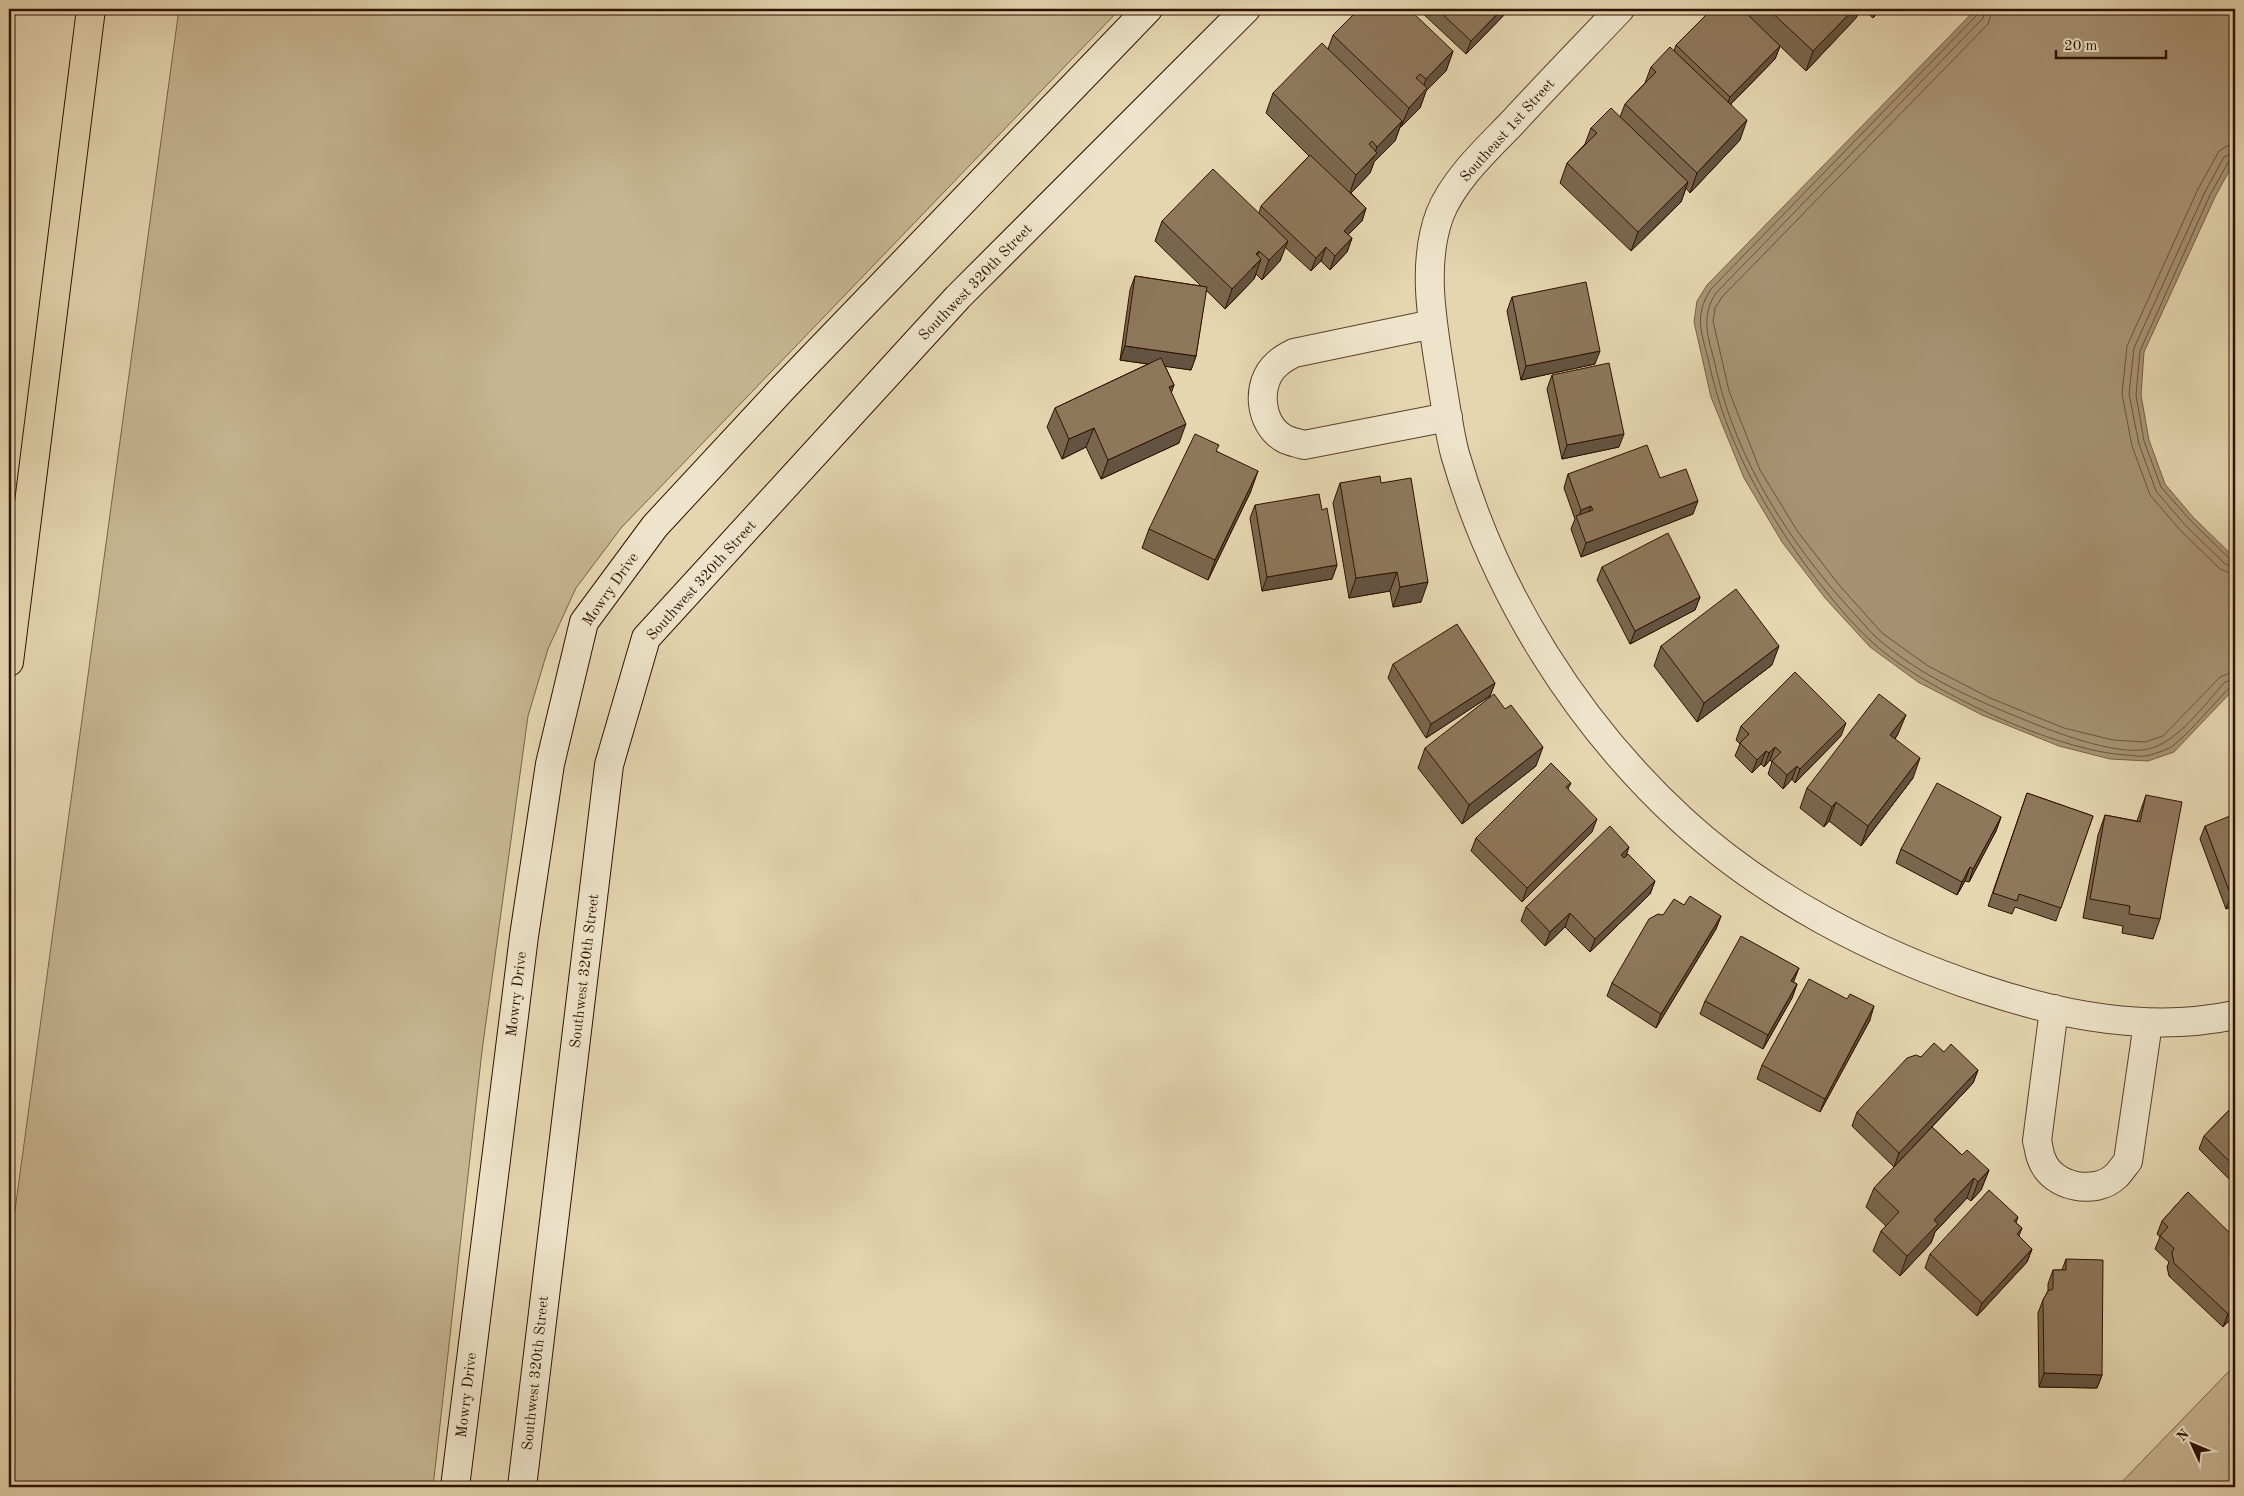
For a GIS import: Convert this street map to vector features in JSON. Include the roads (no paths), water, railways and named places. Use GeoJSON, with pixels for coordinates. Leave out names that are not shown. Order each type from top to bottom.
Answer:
{"type":"FeatureCollection","features":[{"type":"Feature","properties":{"kind":"highway"},"geometry":{"type":"LineString","coordinates":[[9,662],[91,9]]}},
{"type":"Feature","properties":{"kind":"street","name":"Mowry Drive"},"geometry":{"type":"LineString","coordinates":[[455,1487],[520,965],[550,764],[584,622],[655,526],[790,381],[1148,9]]}},
{"type":"Feature","properties":{"kind":"street","name":"Southwest 320th Street"},"geometry":{"type":"LineString","coordinates":[[522,1487],[609,765],[646,638],[958,298],[1246,9]]}},
{"type":"Feature","properties":{"kind":"street","name":"Southeast 1st Street"},"geometry":{"type":"LineString","coordinates":[[1620,9],[1484,152],[1456,186],[1441,212],[1434,237],[1430,271],[1433,324],[1454,450],[1474,510],[1499,571],[1531,631],[1562,681],[1602,734],[1637,774],[1684,822],[1742,868],[1809,912],[1870,944],[1933,973],[2054,1009],[2109,1019],[2148,1023],[2205,1021],[2235,1015]]}},
{"type":"Feature","properties":{"kind":"street"},"geometry":{"type":"LineString","coordinates":[[1433,324],[1294,353],[1276,364],[1264,382],[1262,403],[1269,423],[1284,438],[1304,445],[1446,404]]}},
{"type":"Feature","properties":{"kind":"street"},"geometry":{"type":"LineString","coordinates":[[2054,1009],[2037,1141],[2042,1162],[2056,1178],[2074,1187],[2096,1187],[2115,1177],[2128,1160],[2148,1023]]}},
{"type":"Feature","properties":{"kind":"water"},"geometry":{"type":"Polygon","coordinates":[[[1976,9],[2235,9],[2235,160],[2215,197],[2144,352],[2141,395],[2149,440],[2165,484],[2193,517],[2235,558],[2235,688],[2174,752],[2148,761],[2110,759],[2059,746],[1982,715],[1918,682],[1870,647],[1825,598],[1782,542],[1744,478],[1711,397],[1694,322],[1697,301],[1707,285],[1976,9]]]}}]}
